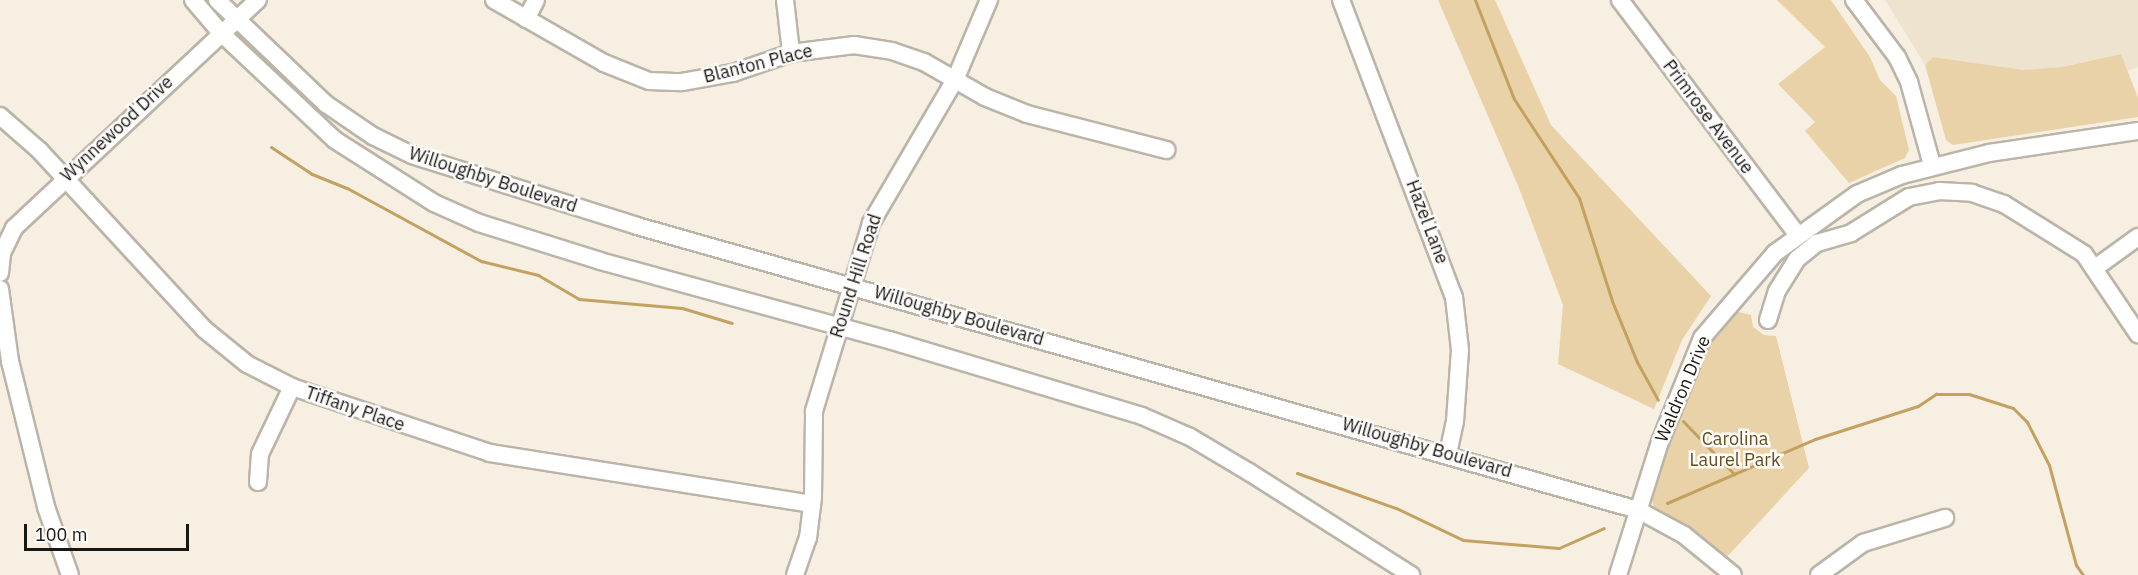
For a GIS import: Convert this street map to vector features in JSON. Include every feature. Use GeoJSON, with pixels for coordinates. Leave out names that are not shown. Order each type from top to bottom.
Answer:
{"type":"FeatureCollection","features":[{"type":"Feature","properties":{"kind":"street","name":"Willoughby Boulevard"},"geometry":{"type":"LineString","coordinates":[[193,0],[221,33],[335,140],[434,203],[479,223],[600,261],[838,327],[1142,416],[1227,459],[1411,575]]}},
{"type":"Feature","properties":{"kind":"street","name":"Willoughby Boulevard"},"geometry":{"type":"LineString","coordinates":[[217,0],[326,104],[373,136],[412,155],[501,186],[1448,453],[1638,510],[1684,535],[1733,575]]}},
{"type":"Feature","properties":{"kind":"street","name":"Wynnewood Drive"},"geometry":{"type":"LineString","coordinates":[[0,273],[2,253],[14,228],[64,177],[258,0]]}},
{"type":"Feature","properties":{"kind":"street","name":"Blanton Place"},"geometry":{"type":"LineString","coordinates":[[494,0],[604,63],[650,81],[682,82],[733,73],[791,53],[854,45],[892,51],[924,62],[955,80],[1027,114],[1166,150]]}},
{"type":"Feature","properties":{"kind":"street"},"geometry":{"type":"LineString","coordinates":[[526,19],[536,0]]}},
{"type":"Feature","properties":{"kind":"street"},"geometry":{"type":"LineString","coordinates":[[785,0],[791,53]]}},
{"type":"Feature","properties":{"kind":"street","name":"Round Hill Road"},"geometry":{"type":"LineString","coordinates":[[795,575],[808,538],[812,504],[814,411],[871,223],[887,190],[955,80],[989,0]]}},
{"type":"Feature","properties":{"kind":"street","name":"Hazel Lane"},"geometry":{"type":"LineString","coordinates":[[1341,0],[1454,297],[1460,350],[1455,421],[1448,453]]}},
{"type":"Feature","properties":{"kind":"street","name":"Primrose Avenue"},"geometry":{"type":"LineString","coordinates":[[1620,0],[1797,234]]}},
{"type":"Feature","properties":{"kind":"street"},"geometry":{"type":"LineString","coordinates":[[1854,0],[1897,57],[1909,82],[1932,165]]}},
{"type":"Feature","properties":{"kind":"street","name":"Tiffany Place"},"geometry":{"type":"LineString","coordinates":[[0,116],[64,177],[204,329],[247,364],[292,387],[490,453],[812,504]]}},
{"type":"Feature","properties":{"kind":"street","name":"Waldron Drive"},"geometry":{"type":"LineString","coordinates":[[1618,575],[1663,433],[1702,338],[1737,292],[1797,234],[1857,194],[1932,165],[2138,131]]}},
{"type":"Feature","properties":{"kind":"street"},"geometry":{"type":"LineString","coordinates":[[1768,320],[1778,291],[1797,259],[1817,243],[1851,233],[1909,196],[1939,191],[1972,193],[2004,204],[2066,242],[2095,267],[2138,334]]}},
{"type":"Feature","properties":{"kind":"street"},"geometry":{"type":"LineString","coordinates":[[2095,267],[2138,237]]}},
{"type":"Feature","properties":{"kind":"street"},"geometry":{"type":"LineString","coordinates":[[0,289],[5,362],[46,507],[70,575]]}},
{"type":"Feature","properties":{"kind":"street"},"geometry":{"type":"LineString","coordinates":[[258,482],[260,454],[292,387]]}},
{"type":"Feature","properties":{"kind":"street"},"geometry":{"type":"LineString","coordinates":[[1819,575],[1863,543],[1945,518]]}},
{"type":"Feature","properties":{"kind":"shaded area"},"geometry":{"type":"Polygon","coordinates":[[[1885,0],[2138,0],[2138,67],[2127,71],[2120,54],[2062,67],[2023,70],[1933,57],[1925,65],[1885,0]]]}},
{"type":"Feature","properties":{"kind":"green space"},"geometry":{"type":"Polygon","coordinates":[[[1438,0],[1495,0],[1551,125],[1711,296],[1682,340],[1654,409],[1558,364],[1563,305],[1519,188],[1438,0]]]}},
{"type":"Feature","properties":{"kind":"green space"},"geometry":{"type":"Polygon","coordinates":[[[1777,0],[1831,0],[1870,57],[1880,80],[1896,96],[1909,150],[1905,158],[1849,183],[1805,131],[1815,122],[1778,84],[1825,47],[1777,0]]]}},
{"type":"Feature","properties":{"kind":"green space"},"geometry":{"type":"Polygon","coordinates":[[[2121,54],[2138,98],[2138,117],[1953,145],[1946,140],[1925,65],[1933,57],[2023,70],[2062,67],[2121,54]]]}},
{"type":"Feature","properties":{"kind":"green space","name":"Carolina Laurel Park"},"geometry":{"type":"Polygon","coordinates":[[[1731,310],[1751,315],[1753,327],[1764,335],[1776,336],[1809,468],[1726,558],[1654,508],[1651,496],[1707,342],[1731,310]]]}},
{"type":"Feature","properties":{"kind":"waterway"},"geometry":{"type":"LineString","coordinates":[[1475,0],[1514,99],[1579,198],[1612,301],[1637,362],[1658,400]]}},
{"type":"Feature","properties":{"kind":"waterway"},"geometry":{"type":"LineString","coordinates":[[271,147],[312,174],[347,188],[481,261],[538,275],[579,299],[682,308],[732,323]]}},
{"type":"Feature","properties":{"kind":"waterway"},"geometry":{"type":"LineString","coordinates":[[1667,503],[1815,439],[1918,406],[1936,394],[1969,394],[2013,408],[2027,422],[2049,465],[2076,565],[2083,575]]}},
{"type":"Feature","properties":{"kind":"waterway"},"geometry":{"type":"LineString","coordinates":[[1683,421],[1734,474]]}},
{"type":"Feature","properties":{"kind":"waterway"},"geometry":{"type":"LineString","coordinates":[[1297,473],[1396,508],[1463,540],[1559,548],[1604,528]]}}]}
